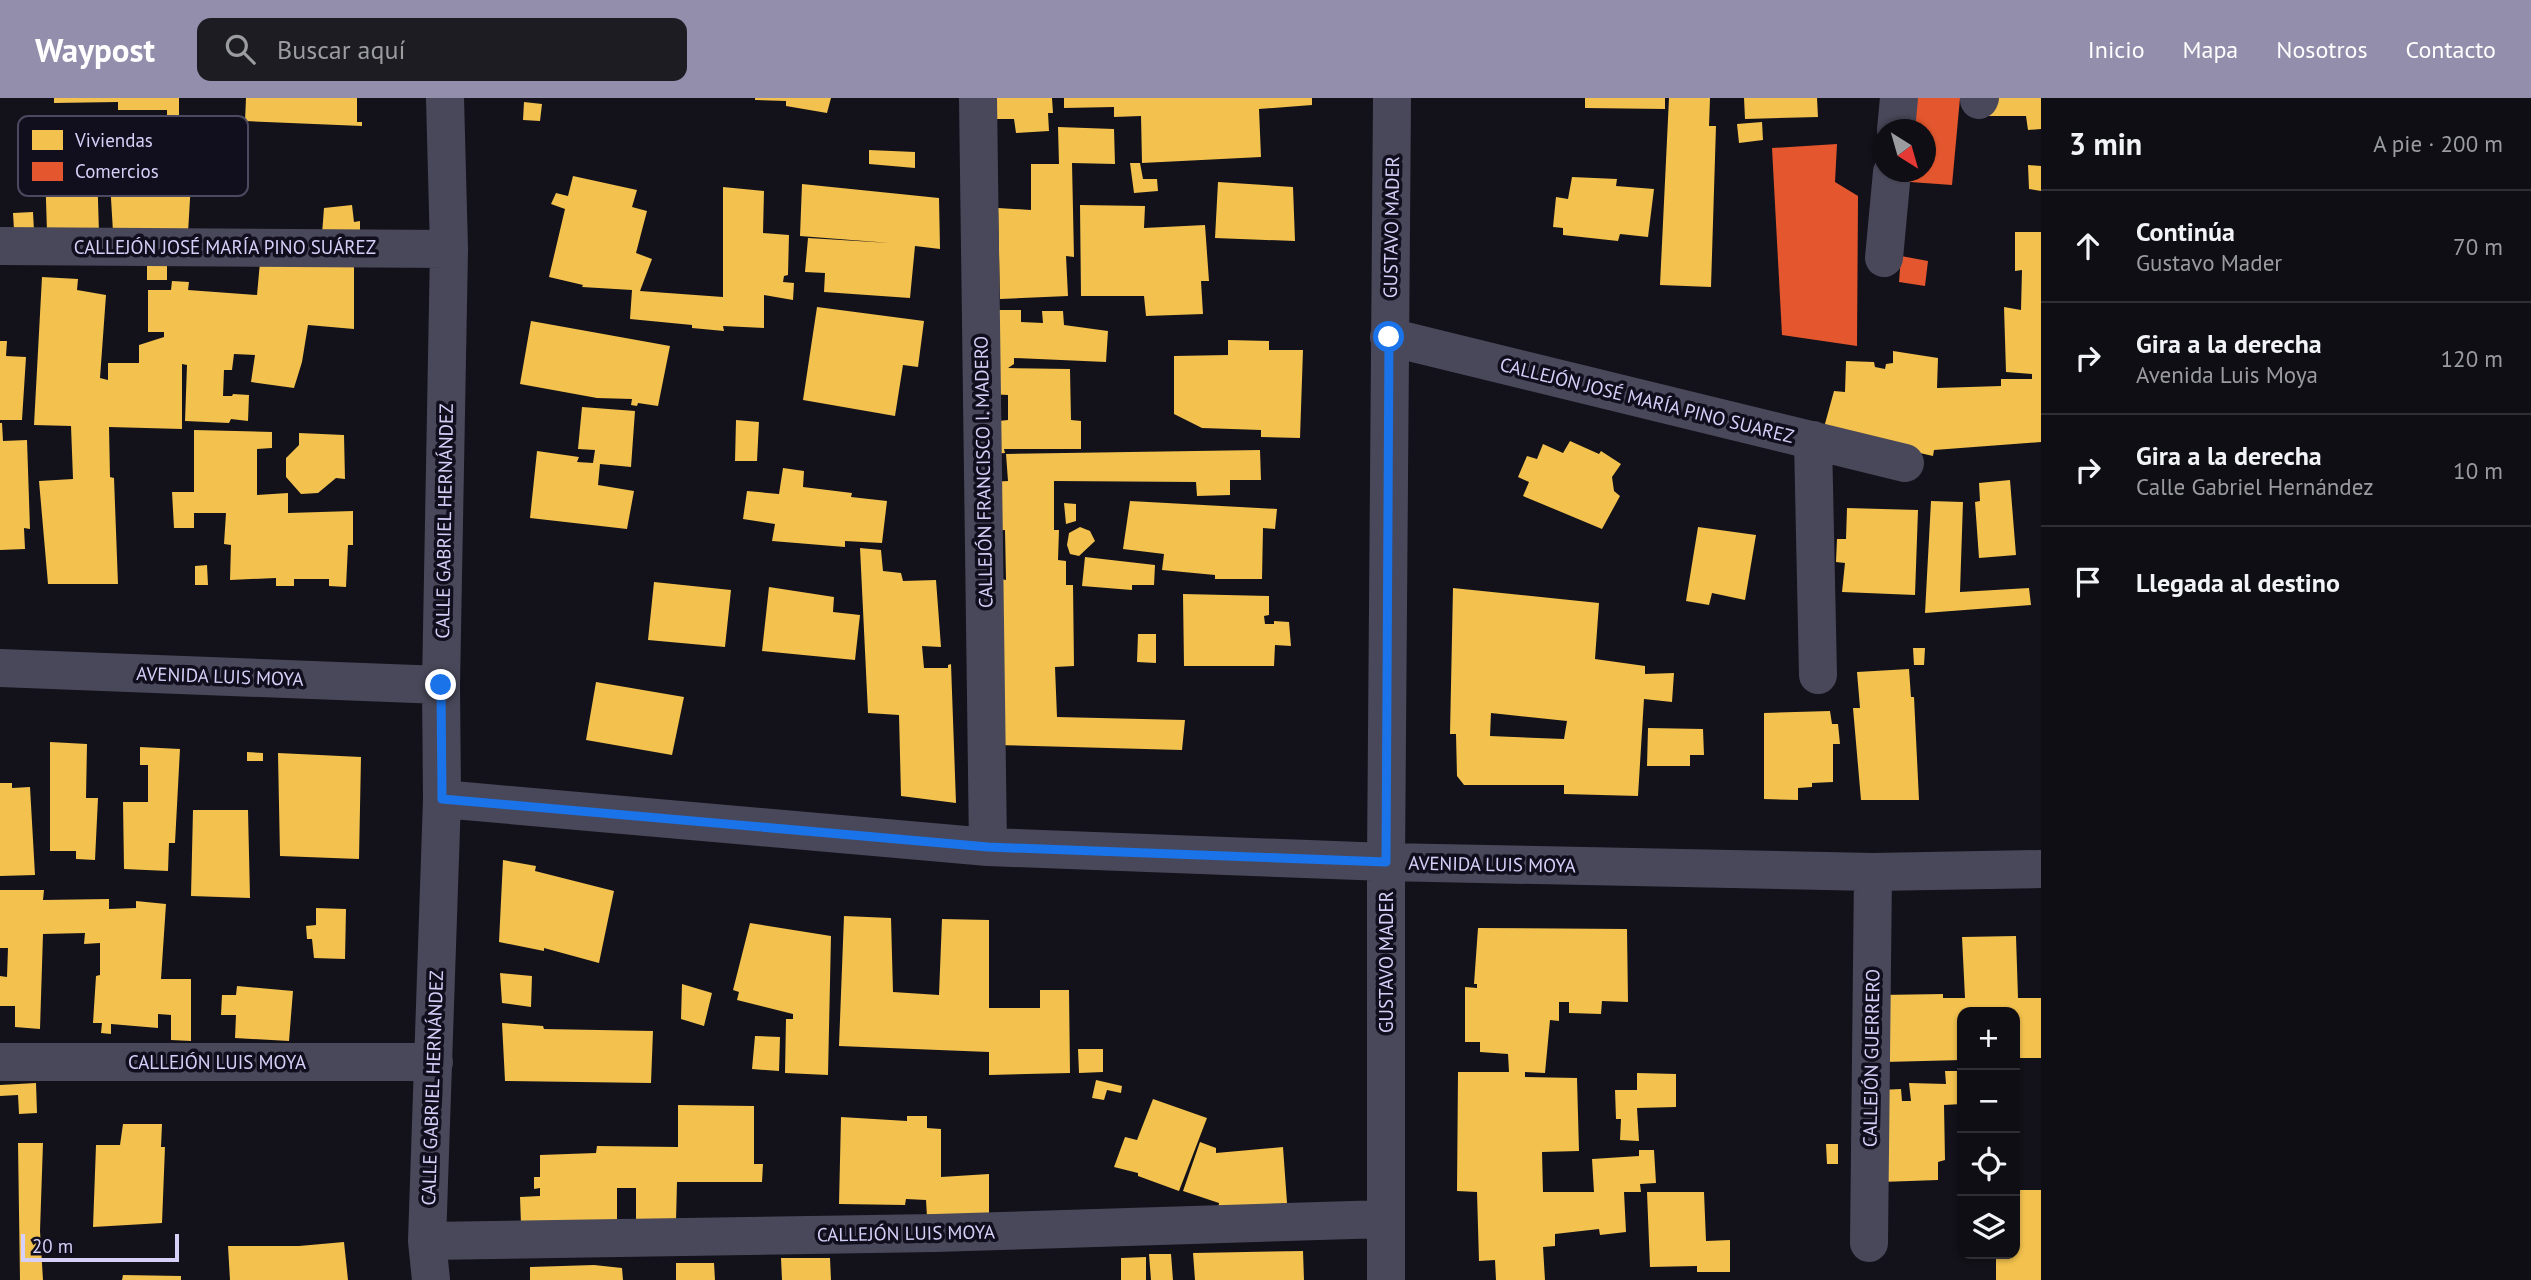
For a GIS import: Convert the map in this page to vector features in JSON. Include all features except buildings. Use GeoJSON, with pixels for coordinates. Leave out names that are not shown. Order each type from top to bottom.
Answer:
{"type":"FeatureCollection","features":[{"type":"Feature","properties":{"kind":"street","name":"CALLE GABRIEL HERNÁNDEZ"},"geometry":{"type":"LineString","coordinates":[[431,1280],[427,1241],[442,799],[441,685],[449,248],[445,98]]}},
{"type":"Feature","properties":{"kind":"street","name":"CALLEJÓN FRANCISCO I. MADERO"},"geometry":{"type":"LineString","coordinates":[[978,98],[988,847]]}},
{"type":"Feature","properties":{"kind":"street","name":"GUSTAVO MADER"},"geometry":{"type":"LineString","coordinates":[[1386,1280],[1386,862],[1392,98]]}},
{"type":"Feature","properties":{"kind":"street"},"geometry":{"type":"LineString","coordinates":[[1897,119],[1899,98]]}},
{"type":"Feature","properties":{"kind":"street"},"geometry":{"type":"LineString","coordinates":[[1884,258],[1891,182]]}},
{"type":"Feature","properties":{"kind":"street","name":"CALLEJÓN JOSÉ MARÍA PINO SUÁREZ"},"geometry":{"type":"LineString","coordinates":[[0,246],[449,248]]}},
{"type":"Feature","properties":{"kind":"street","name":"CALLEJÓN JOSÉ MARÍA PINO SUAREZ"},"geometry":{"type":"LineString","coordinates":[[1389,337],[1905,463]]}},
{"type":"Feature","properties":{"kind":"street"},"geometry":{"type":"LineString","coordinates":[[1813,440],[1818,675]]}},
{"type":"Feature","properties":{"kind":"street","name":"AVENIDA LUIS MOYA"},"geometry":{"type":"LineString","coordinates":[[0,668],[441,685]]}},
{"type":"Feature","properties":{"kind":"street","name":"AVENIDA LUIS MOYA"},"geometry":{"type":"LineString","coordinates":[[442,799],[988,847],[1386,862],[1873,872],[2041,869]]}},
{"type":"Feature","properties":{"kind":"street","name":"CALLEJÓN GUERRERO"},"geometry":{"type":"LineString","coordinates":[[1869,1243],[1873,872]]}},
{"type":"Feature","properties":{"kind":"street","name":"CALLEJÓN LUIS MOYA"},"geometry":{"type":"LineString","coordinates":[[0,1062],[434,1062]]}},
{"type":"Feature","properties":{"kind":"street","name":"CALLEJÓN LUIS MOYA"},"geometry":{"type":"LineString","coordinates":[[427,1241],[935,1233],[1385,1219]]}},
{"type":"Feature","properties":{"kind":"route"},"geometry":{"type":"LineString","coordinates":[[441,685],[442,799],[988,847],[1386,862],[1389,337]]}}]}
